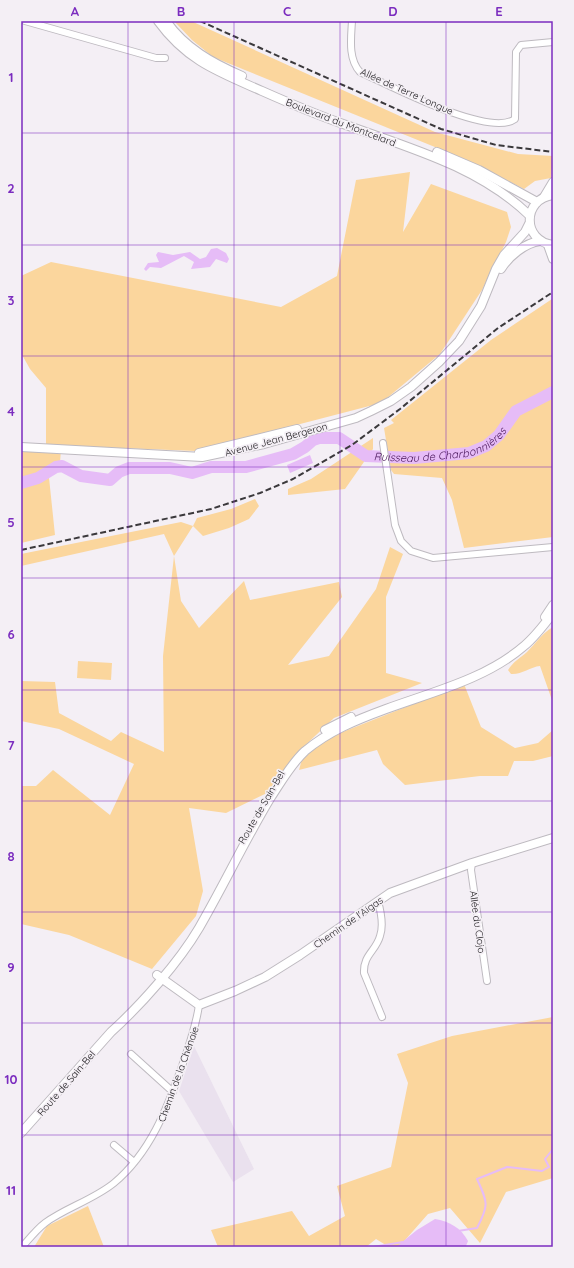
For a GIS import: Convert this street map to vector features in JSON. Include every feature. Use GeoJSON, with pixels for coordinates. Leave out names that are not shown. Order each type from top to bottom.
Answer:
{"type":"FeatureCollection","features":[{"type":"Feature","properties":{"kind":"main road","name":"Boulevard du Montcelard"},"geometry":{"type":"LineString","coordinates":[[158,21],[181,47],[211,69],[344,124],[426,153],[474,175],[511,199],[530,215]]}},
{"type":"Feature","properties":{"kind":"main road","name":"Boulevard du Montcelard"},"geometry":{"type":"LineString","coordinates":[[166,21],[184,42],[214,64],[345,119],[426,148],[479,170],[540,199]]}},
{"type":"Feature","properties":{"kind":"main road"},"geometry":{"type":"LineString","coordinates":[[553,182],[530,215],[529,224],[533,234],[540,241],[551,245],[553,259]]}},
{"type":"Feature","properties":{"kind":"main road"},"geometry":{"type":"LineString","coordinates":[[540,199],[553,195]]}},
{"type":"Feature","properties":{"kind":"main road","name":"Avenue Jean Bergeron"},"geometry":{"type":"LineString","coordinates":[[21,447],[187,456],[263,439],[358,414],[364,414],[381,407],[401,395],[439,362],[471,324],[504,255],[525,232],[529,224]]}},
{"type":"Feature","properties":{"kind":"main road","name":"Avenue Jean Bergeron"},"geometry":{"type":"LineString","coordinates":[[490,284],[506,261],[530,243],[540,241]]}},
{"type":"Feature","properties":{"kind":"main road","name":"Route de Sain-Bel"},"geometry":{"type":"LineString","coordinates":[[159,976],[194,926],[275,781],[303,748],[337,722],[473,672],[504,656],[521,642],[546,615],[553,605]]}},
{"type":"Feature","properties":{"kind":"main road","name":"Route de Sain-Bel"},"geometry":{"type":"LineString","coordinates":[[21,1133],[111,1032],[124,1021],[198,929],[247,837],[288,772],[304,752],[330,732],[353,721],[487,670],[523,647],[540,631],[553,613]]}},
{"type":"Feature","properties":{"kind":"main road","name":"Chemin de l'Aigas"},"geometry":{"type":"LineString","coordinates":[[200,1005],[265,977],[300,955],[390,893],[472,863],[553,838]]}},
{"type":"Feature","properties":{"kind":"main road"},"geometry":{"type":"LineString","coordinates":[[159,976],[200,1005]]}},
{"type":"Feature","properties":{"kind":"street"},"geometry":{"type":"LineString","coordinates":[[25,21],[156,58],[165,58]]}},
{"type":"Feature","properties":{"kind":"street","name":"Allée de Terre Longue"},"geometry":{"type":"LineString","coordinates":[[352,21],[350,43],[354,66],[360,72],[438,108],[482,122],[509,124],[516,119],[516,52],[522,45],[553,42]]}},
{"type":"Feature","properties":{"kind":"street"},"geometry":{"type":"LineString","coordinates":[[382,443],[395,525],[401,541],[412,551],[433,558],[553,547]]}},
{"type":"Feature","properties":{"kind":"street","name":"Allée du Clojo"},"geometry":{"type":"LineString","coordinates":[[472,863],[471,870],[487,981]]}},
{"type":"Feature","properties":{"kind":"street"},"geometry":{"type":"LineString","coordinates":[[378,901],[382,924],[380,936],[368,954],[364,973],[382,1017]]}},
{"type":"Feature","properties":{"kind":"street","name":"Chemin de la Chênaie"},"geometry":{"type":"LineString","coordinates":[[22,1247],[45,1223],[88,1200],[114,1183],[134,1162],[155,1132],[173,1092],[197,1024],[200,1005]]}},
{"type":"Feature","properties":{"kind":"street"},"geometry":{"type":"LineString","coordinates":[[131,1054],[173,1092]]}},
{"type":"Feature","properties":{"kind":"street"},"geometry":{"type":"LineString","coordinates":[[114,1145],[134,1162]]}},
{"type":"Feature","properties":{"kind":"shaded area"},"geometry":{"type":"Polygon","coordinates":[[[174,21],[191,21],[435,132],[518,154],[553,156],[551,178],[535,181],[524,189],[467,160],[213,57],[192,40],[174,21]]]}},
{"type":"Feature","properties":{"kind":"shaded area"},"geometry":{"type":"Polygon","coordinates":[[[410,172],[403,232],[431,184],[507,212],[511,227],[506,242],[482,290],[440,354],[381,403],[196,451],[46,445],[46,388],[30,369],[21,353],[21,276],[51,262],[281,307],[337,276],[356,180],[410,172]]]}},
{"type":"Feature","properties":{"kind":"shaded area"},"geometry":{"type":"Polygon","coordinates":[[[217,248],[226,253],[229,259],[227,263],[216,259],[210,267],[191,269],[194,262],[184,256],[161,268],[150,267],[146,271],[144,269],[148,263],[159,262],[156,255],[158,252],[173,255],[190,252],[200,259],[206,257],[211,249],[217,248]]]}},
{"type":"Feature","properties":{"kind":"shaded area"},"geometry":{"type":"Polygon","coordinates":[[[552,299],[553,537],[464,548],[452,500],[442,478],[394,474],[391,470],[384,428],[394,423],[391,420],[491,340],[552,299]]]}},
{"type":"Feature","properties":{"kind":"shaded area"},"geometry":{"type":"Polygon","coordinates":[[[373,438],[373,449],[345,489],[288,495],[288,489],[311,479],[373,438]]]}},
{"type":"Feature","properties":{"kind":"shaded area"},"geometry":{"type":"Polygon","coordinates":[[[21,447],[61,449],[60,463],[48,468],[55,535],[21,543],[21,447]]]}},
{"type":"Feature","properties":{"kind":"shaded area"},"geometry":{"type":"Polygon","coordinates":[[[310,455],[313,463],[290,473],[287,465],[310,455]]]}},
{"type":"Feature","properties":{"kind":"shaded area"},"geometry":{"type":"Polygon","coordinates":[[[255,499],[259,506],[249,519],[229,528],[203,536],[193,526],[197,518],[231,509],[255,499]]]}},
{"type":"Feature","properties":{"kind":"shaded area"},"geometry":{"type":"Polygon","coordinates":[[[181,522],[193,526],[174,556],[164,534],[21,566],[21,554],[181,522]]]}},
{"type":"Feature","properties":{"kind":"shaded area"},"geometry":{"type":"Polygon","coordinates":[[[390,547],[403,554],[386,597],[386,673],[422,683],[334,718],[295,755],[269,792],[226,813],[189,808],[203,891],[196,916],[152,969],[69,935],[21,924],[21,786],[36,786],[53,770],[110,815],[134,764],[59,729],[21,721],[21,681],[55,682],[59,713],[111,741],[121,732],[164,752],[163,656],[174,556],[181,601],[199,628],[244,581],[250,600],[339,582],[342,597],[288,665],[329,656],[376,589],[390,547]]]}},
{"type":"Feature","properties":{"kind":"shaded area"},"geometry":{"type":"Polygon","coordinates":[[[553,627],[553,703],[540,666],[515,674],[511,674],[508,670],[514,662],[527,652],[542,635],[553,627]]]}},
{"type":"Feature","properties":{"kind":"shaded area"},"geometry":{"type":"Polygon","coordinates":[[[78,661],[112,663],[111,680],[77,678],[78,661]]]}},
{"type":"Feature","properties":{"kind":"shaded area"},"geometry":{"type":"Polygon","coordinates":[[[464,684],[481,727],[515,748],[538,743],[553,730],[553,756],[533,761],[514,761],[508,776],[480,776],[405,785],[383,764],[377,750],[299,770],[304,752],[335,735],[464,684]]]}},
{"type":"Feature","properties":{"kind":"shaded area"},"geometry":{"type":"Polygon","coordinates":[[[553,1017],[553,1178],[506,1192],[480,1243],[450,1208],[428,1214],[399,1247],[389,1247],[376,1239],[366,1247],[218,1247],[211,1230],[292,1211],[309,1236],[345,1216],[337,1186],[391,1167],[408,1083],[397,1054],[452,1036],[553,1017]]]}},
{"type":"Feature","properties":{"kind":"shaded area"},"geometry":{"type":"Polygon","coordinates":[[[194,1046],[254,1169],[233,1182],[179,1091],[194,1046]]]}},
{"type":"Feature","properties":{"kind":"shaded area"},"geometry":{"type":"Polygon","coordinates":[[[88,1206],[104,1247],[34,1247],[47,1226],[88,1206]]]}},
{"type":"Feature","properties":{"kind":"shaded area"},"geometry":{"type":"Polygon","coordinates":[[[435,1219],[450,1223],[462,1232],[468,1241],[466,1246],[396,1247],[417,1230],[435,1219]]]}},
{"type":"Feature","properties":{"kind":"waterway","name":"Ruisseau de Charbonnières"},"geometry":{"type":"LineString","coordinates":[[21,483],[38,478],[56,467],[62,466],[81,476],[110,480],[119,472],[129,468],[170,468],[192,473],[211,467],[246,467],[293,454],[313,440],[319,438],[339,438],[366,456],[414,458],[469,453],[486,446],[499,435],[516,411],[553,392]]}},
{"type":"Feature","properties":{"kind":"waterway"},"geometry":{"type":"LineString","coordinates":[[458,1231],[477,1228],[484,1214],[486,1204],[477,1179],[507,1167],[542,1171],[549,1167],[545,1159],[553,1149]]}},
{"type":"Feature","properties":{"kind":"waterway"},"geometry":{"type":"LineString","coordinates":[[373,1247],[403,1242]]}},
{"type":"Feature","properties":{"kind":"railway"},"geometry":{"type":"LineString","coordinates":[[200,21],[441,129],[496,145],[553,152]]}},
{"type":"Feature","properties":{"kind":"railway"},"geometry":{"type":"LineString","coordinates":[[21,550],[211,509],[260,493],[293,479],[352,445],[400,409],[498,328],[553,292]]}}]}
